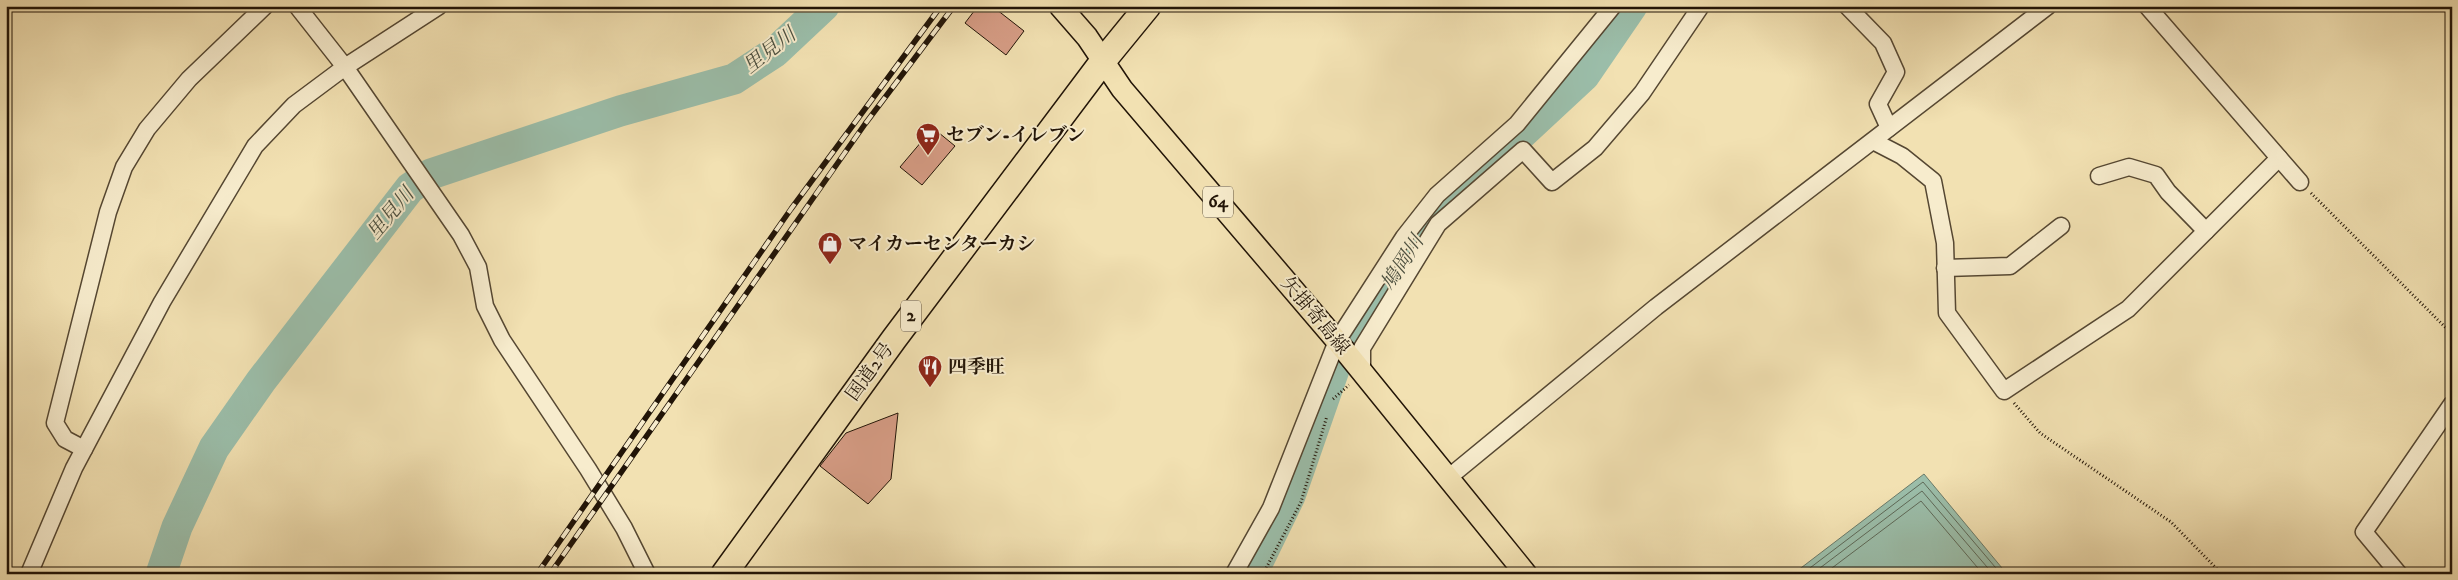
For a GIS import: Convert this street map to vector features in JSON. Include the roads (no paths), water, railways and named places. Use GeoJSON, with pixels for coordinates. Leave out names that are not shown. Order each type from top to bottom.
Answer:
{"type":"FeatureCollection","features":[{"type":"Feature","properties":{"kind":"highway","name":"国道2号"},"geometry":{"type":"LineString","coordinates":[[724,574],[894,339],[1103,60],[1148,6]]}},
{"type":"Feature","properties":{"kind":"main road","name":"矢掛寄島線"},"geometry":{"type":"LineString","coordinates":[[1060,6],[1087,37],[1122,89],[1337,341],[1526,574]]}},
{"type":"Feature","properties":{"kind":"street"},"geometry":{"type":"LineString","coordinates":[[84,449],[65,439],[55,423],[108,212],[124,167],[147,129],[189,79],[265,6]]}},
{"type":"Feature","properties":{"kind":"street"},"geometry":{"type":"LineString","coordinates":[[297,6],[345,67],[461,235],[478,267],[485,306],[502,340],[588,469],[624,528],[647,574]]}},
{"type":"Feature","properties":{"kind":"street"},"geometry":{"type":"LineString","coordinates":[[30,574],[84,449],[162,302],[255,146],[294,105],[345,67],[439,6]]}},
{"type":"Feature","properties":{"kind":"street"},"geometry":{"type":"LineString","coordinates":[[1234,574],[1270,508],[1337,341],[1404,237],[1436,196],[1517,124],[1613,6]]}},
{"type":"Feature","properties":{"kind":"street"},"geometry":{"type":"LineString","coordinates":[[1359,369],[1362,348],[1438,224],[1523,150],[1552,182],[1595,148],[1642,93],[1701,6]]}},
{"type":"Feature","properties":{"kind":"street"},"geometry":{"type":"LineString","coordinates":[[1847,6],[1883,43],[1896,72],[1878,104],[1889,128]]}},
{"type":"Feature","properties":{"kind":"street"},"geometry":{"type":"LineString","coordinates":[[1448,478],[1656,307],[2048,6]]}},
{"type":"Feature","properties":{"kind":"street"},"geometry":{"type":"LineString","coordinates":[[2147,6],[2300,182]]}},
{"type":"Feature","properties":{"kind":"street"},"geometry":{"type":"LineString","coordinates":[[1873,141],[1902,156],[1932,181],[1945,243],[1947,313],[2004,391],[2128,309],[2279,158]]}},
{"type":"Feature","properties":{"kind":"street"},"geometry":{"type":"LineString","coordinates":[[2099,176],[2129,167],[2156,175],[2168,192],[2206,231]]}},
{"type":"Feature","properties":{"kind":"street"},"geometry":{"type":"LineString","coordinates":[[1946,268],[2010,266],[2061,226]]}},
{"type":"Feature","properties":{"kind":"street"},"geometry":{"type":"LineString","coordinates":[[2399,574],[2364,532],[2452,404]]}},
{"type":"Feature","properties":{"kind":"water"},"geometry":{"type":"Polygon","coordinates":[[[1924,474],[2007,574],[1793,574],[1924,474]]]}},
{"type":"Feature","properties":{"kind":"waterway","name":"里見川"},"geometry":{"type":"LineString","coordinates":[[161,574],[177,527],[214,448],[261,381],[410,188],[431,174],[620,111],[734,79],[775,52],[824,6]]}},
{"type":"Feature","properties":{"kind":"waterway","name":"鳩岡川"},"geometry":{"type":"LineString","coordinates":[[1252,574],[1290,496],[1335,367],[1435,214],[1584,76],[1632,6]]}},
{"type":"Feature","properties":{"kind":"railway"},"geometry":{"type":"LineString","coordinates":[[537,574],[791,209],[941,6]]}},
{"type":"Feature","properties":{"kind":"railway"},"geometry":{"type":"LineString","coordinates":[[550,574],[865,124],[954,6]]}},
{"type":"Feature","properties":{"kind":"place","name":"セブン-イレブン"},"geometry":{"type":"Point","coordinates":[928,156]}},
{"type":"Feature","properties":{"kind":"place","name":"マイカーセンターカシ"},"geometry":{"type":"Point","coordinates":[830,265]}},
{"type":"Feature","properties":{"kind":"place","name":"四季旺"},"geometry":{"type":"Point","coordinates":[930,388]}}]}
